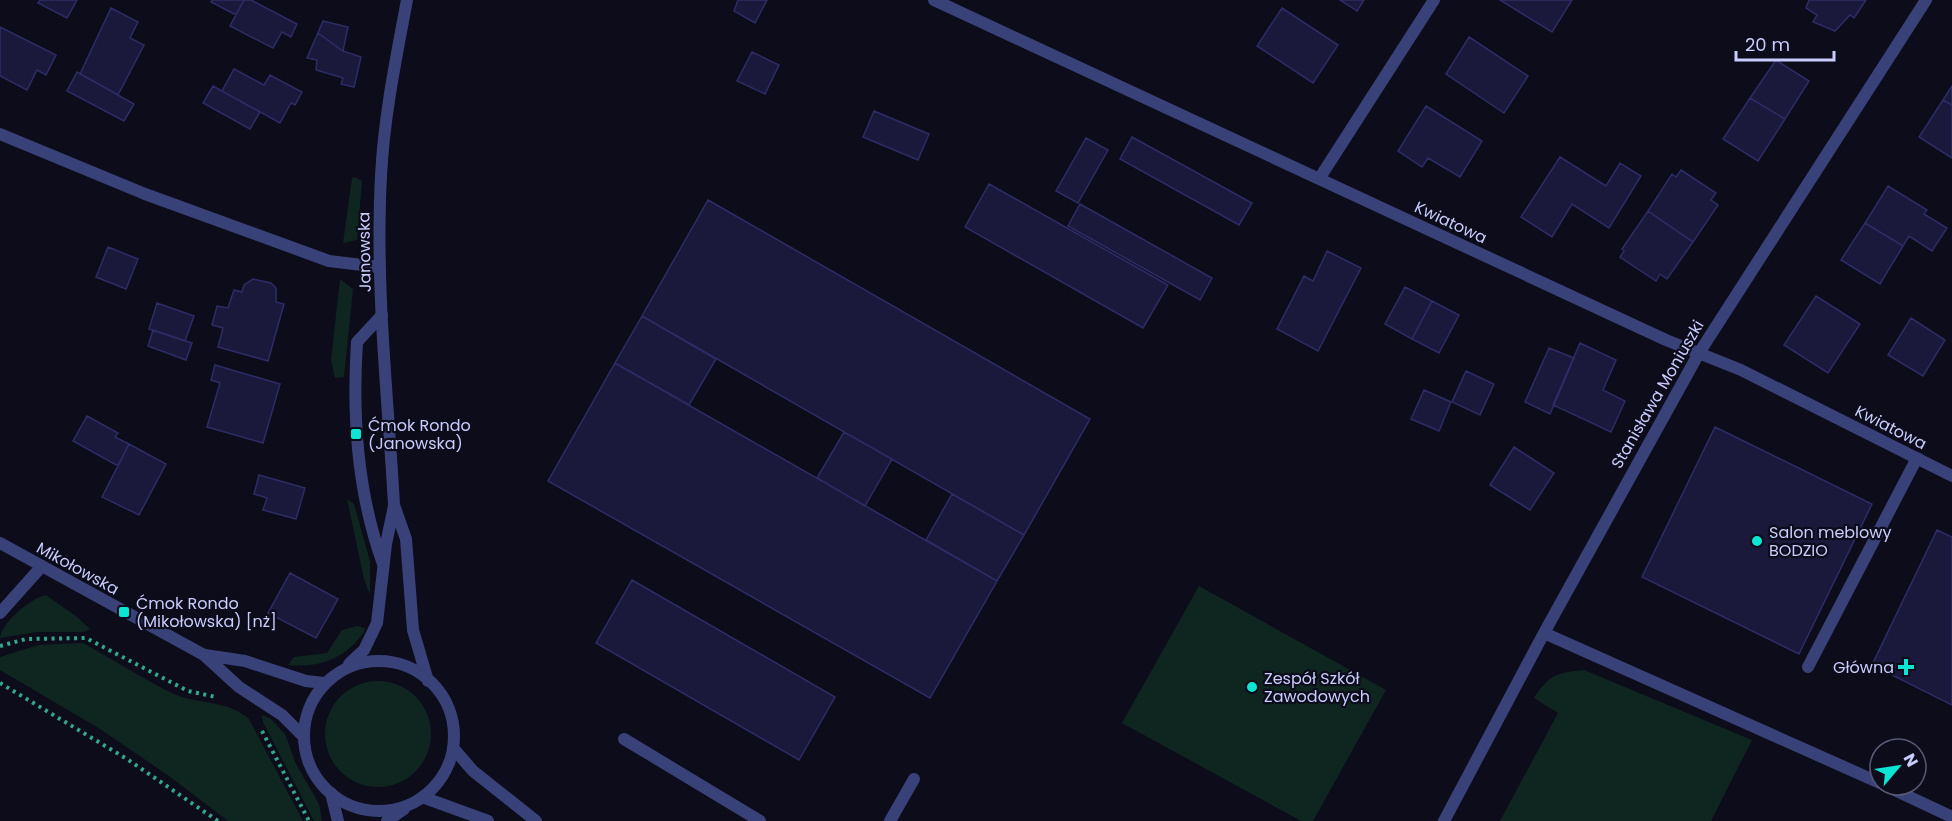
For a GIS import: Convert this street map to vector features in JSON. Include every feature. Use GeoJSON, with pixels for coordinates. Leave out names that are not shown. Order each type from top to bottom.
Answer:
{"type":"FeatureCollection","features":[{"type":"Feature","properties":{"kind":"street","name":"Janowska"},"geometry":{"type":"LineString","coordinates":[[347,667],[364,650],[377,623],[383,564],[394,505],[379,267],[381,176],[389,91],[407,0]]}},
{"type":"Feature","properties":{"kind":"street","name":"Kwiatowa"},"geometry":{"type":"LineString","coordinates":[[934,0],[1319,179],[1699,353],[1741,370],[1952,476]]}},
{"type":"Feature","properties":{"kind":"street"},"geometry":{"type":"LineString","coordinates":[[1319,179],[1434,0]]}},
{"type":"Feature","properties":{"kind":"street","name":"Stanisława Moniuszki"},"geometry":{"type":"LineString","coordinates":[[1444,821],[1544,633],[1699,353],[1926,0]]}},
{"type":"Feature","properties":{"kind":"street"},"geometry":{"type":"LineString","coordinates":[[0,134],[145,194],[329,261],[379,267]]}},
{"type":"Feature","properties":{"kind":"street"},"geometry":{"type":"LineString","coordinates":[[382,315],[357,342],[354,412],[362,481],[374,539],[383,564]]}},
{"type":"Feature","properties":{"kind":"street"},"geometry":{"type":"LineString","coordinates":[[1808,667],[1917,458]]}},
{"type":"Feature","properties":{"kind":"street","name":"Janowska"},"geometry":{"type":"LineString","coordinates":[[394,505],[406,539],[414,630],[428,681]]}},
{"type":"Feature","properties":{"kind":"street","name":"Mikołowska"},"geometry":{"type":"LineString","coordinates":[[0,543],[204,655],[239,687],[282,715],[304,737]]}},
{"type":"Feature","properties":{"kind":"street"},"geometry":{"type":"LineString","coordinates":[[0,613],[42,566]]}},
{"type":"Feature","properties":{"kind":"street"},"geometry":{"type":"LineString","coordinates":[[1544,633],[1868,778]]}},
{"type":"Feature","properties":{"kind":"street","name":"Mikołowska"},"geometry":{"type":"LineString","coordinates":[[204,655],[244,661],[306,681],[324,683]]}},
{"type":"Feature","properties":{"kind":"street"},"geometry":{"type":"LineString","coordinates":[[387,821],[425,798],[442,781],[454,749],[449,713],[428,681],[397,662],[371,660],[347,667],[324,683],[310,705],[304,737],[312,768],[332,793],[360,810],[382,812],[404,809]]}},
{"type":"Feature","properties":{"kind":"street"},"geometry":{"type":"LineString","coordinates":[[624,739],[760,821]]}},
{"type":"Feature","properties":{"kind":"street"},"geometry":{"type":"LineString","coordinates":[[454,749],[473,771],[536,821]]}},
{"type":"Feature","properties":{"kind":"street"},"geometry":{"type":"LineString","coordinates":[[890,821],[914,779]]}},
{"type":"Feature","properties":{"kind":"street"},"geometry":{"type":"LineString","coordinates":[[332,793],[338,821]]}},
{"type":"Feature","properties":{"kind":"street"},"geometry":{"type":"LineString","coordinates":[[1910,797],[1952,817]]}},
{"type":"Feature","properties":{"kind":"street"},"geometry":{"type":"LineString","coordinates":[[425,798],[488,821]]}},
{"type":"Feature","properties":{"kind":"path"},"geometry":{"type":"LineString","coordinates":[[0,646],[26,639],[86,638],[188,692],[220,698]]}},
{"type":"Feature","properties":{"kind":"path"},"geometry":{"type":"LineString","coordinates":[[0,683],[127,759],[218,821]]}},
{"type":"Feature","properties":{"kind":"path"},"geometry":{"type":"LineString","coordinates":[[258,724],[309,821]]}},
{"type":"Feature","properties":{"kind":"green space"},"geometry":{"type":"Polygon","coordinates":[[[355,177],[362,181],[357,240],[343,243],[352,178],[355,177]]]}},
{"type":"Feature","properties":{"kind":"green space"},"geometry":{"type":"Polygon","coordinates":[[[340,279],[353,289],[344,377],[335,378],[331,360],[340,279]]]}},
{"type":"Feature","properties":{"kind":"green space"},"geometry":{"type":"Polygon","coordinates":[[[347,499],[354,504],[370,561],[370,595],[364,579],[347,499]]]}},
{"type":"Feature","properties":{"kind":"green space"},"geometry":{"type":"Polygon","coordinates":[[[1199,586],[1386,690],[1313,821],[1301,821],[1122,723],[1199,586]]]}},
{"type":"Feature","properties":{"kind":"green space"},"geometry":{"type":"Polygon","coordinates":[[[46,595],[90,629],[84,632],[37,632],[0,638],[11,618],[33,600],[46,595]]]}},
{"type":"Feature","properties":{"kind":"green space"},"geometry":{"type":"Polygon","coordinates":[[[357,626],[365,628],[364,632],[349,649],[340,655],[311,665],[288,665],[294,657],[327,653],[342,630],[357,626]]]}},
{"type":"Feature","properties":{"kind":"green space"},"geometry":{"type":"Polygon","coordinates":[[[83,643],[172,693],[231,708],[249,719],[303,821],[228,821],[169,776],[100,729],[0,670],[0,657],[38,645],[83,643]]]}},
{"type":"Feature","properties":{"kind":"green space"},"geometry":{"type":"Polygon","coordinates":[[[1584,670],[1752,740],[1711,821],[1500,821],[1558,713],[1534,698],[1554,676],[1584,670]]]}},
{"type":"Feature","properties":{"kind":"green space"},"geometry":{"type":"Polygon","coordinates":[[[378,681],[398,685],[416,696],[427,714],[431,734],[427,754],[416,772],[398,783],[378,787],[358,783],[340,772],[329,754],[325,734],[329,714],[340,696],[358,685],[378,681]]]}},
{"type":"Feature","properties":{"kind":"green space"},"geometry":{"type":"Polygon","coordinates":[[[262,715],[271,719],[285,734],[296,764],[319,804],[322,821],[314,821],[263,722],[262,715]]]}},
{"type":"Feature","properties":{"kind":"building"},"geometry":{"type":"Polygon","coordinates":[[[40,0],[77,0],[67,18],[38,3],[40,0]]]}},
{"type":"Feature","properties":{"kind":"building"},"geometry":{"type":"Polygon","coordinates":[[[212,0],[244,0],[236,15],[211,2],[212,0]]]}},
{"type":"Feature","properties":{"kind":"building"},"geometry":{"type":"Polygon","coordinates":[[[244,0],[251,0],[297,24],[291,37],[282,32],[273,48],[230,26],[244,0]]]}},
{"type":"Feature","properties":{"kind":"building"},"geometry":{"type":"Polygon","coordinates":[[[738,0],[767,0],[755,23],[734,11],[738,0]]]}},
{"type":"Feature","properties":{"kind":"building"},"geometry":{"type":"Polygon","coordinates":[[[1340,0],[1364,0],[1357,11],[1340,0]]]}},
{"type":"Feature","properties":{"kind":"building"},"geometry":{"type":"Polygon","coordinates":[[[1500,0],[1572,0],[1552,32],[1500,0]]]}},
{"type":"Feature","properties":{"kind":"building"},"geometry":{"type":"Polygon","coordinates":[[[1809,0],[1866,0],[1854,18],[1850,15],[1835,31],[1813,22],[1817,15],[1806,8],[1809,0]]]}},
{"type":"Feature","properties":{"kind":"building"},"geometry":{"type":"Polygon","coordinates":[[[111,8],[138,22],[130,38],[144,45],[118,95],[80,74],[111,8]]]}},
{"type":"Feature","properties":{"kind":"building"},"geometry":{"type":"Polygon","coordinates":[[[1282,8],[1338,45],[1313,83],[1257,46],[1282,8]]]}},
{"type":"Feature","properties":{"kind":"building"},"geometry":{"type":"Polygon","coordinates":[[[323,21],[348,27],[343,51],[318,33],[323,21]]]}},
{"type":"Feature","properties":{"kind":"building"},"geometry":{"type":"Polygon","coordinates":[[[0,27],[56,55],[46,75],[37,70],[27,90],[0,76],[0,27]]]}},
{"type":"Feature","properties":{"kind":"building"},"geometry":{"type":"Polygon","coordinates":[[[318,33],[343,51],[361,57],[354,87],[341,84],[343,78],[316,70],[317,60],[307,58],[318,33]]]}},
{"type":"Feature","properties":{"kind":"building"},"geometry":{"type":"Polygon","coordinates":[[[1469,37],[1528,76],[1504,113],[1446,74],[1469,37]]]}},
{"type":"Feature","properties":{"kind":"building"},"geometry":{"type":"Polygon","coordinates":[[[752,52],[779,65],[765,94],[737,81],[752,52]]]}},
{"type":"Feature","properties":{"kind":"building"},"geometry":{"type":"Polygon","coordinates":[[[1776,60],[1809,81],[1785,119],[1750,98],[1776,60]]]}},
{"type":"Feature","properties":{"kind":"building"},"geometry":{"type":"Polygon","coordinates":[[[234,69],[264,85],[270,75],[302,92],[295,105],[291,103],[280,123],[222,91],[234,69]]]}},
{"type":"Feature","properties":{"kind":"building"},"geometry":{"type":"Polygon","coordinates":[[[77,72],[134,104],[124,121],[67,91],[77,72]]]}},
{"type":"Feature","properties":{"kind":"building"},"geometry":{"type":"Polygon","coordinates":[[[213,86],[260,112],[250,129],[203,103],[213,86]]]}},
{"type":"Feature","properties":{"kind":"building"},"geometry":{"type":"Polygon","coordinates":[[[1952,86],[1952,105],[1943,100],[1952,86]]]}},
{"type":"Feature","properties":{"kind":"building"},"geometry":{"type":"Polygon","coordinates":[[[1750,98],[1785,119],[1758,161],[1723,139],[1750,98]]]}},
{"type":"Feature","properties":{"kind":"building"},"geometry":{"type":"Polygon","coordinates":[[[1943,100],[1952,105],[1952,158],[1919,137],[1943,100]]]}},
{"type":"Feature","properties":{"kind":"building"},"geometry":{"type":"Polygon","coordinates":[[[1426,106],[1482,141],[1460,177],[1428,158],[1422,167],[1398,151],[1426,106]]]}},
{"type":"Feature","properties":{"kind":"building"},"geometry":{"type":"Polygon","coordinates":[[[874,111],[929,134],[918,160],[863,137],[874,111]]]}},
{"type":"Feature","properties":{"kind":"building"},"geometry":{"type":"Polygon","coordinates":[[[1132,137],[1252,203],[1239,225],[1120,159],[1132,137]]]}},
{"type":"Feature","properties":{"kind":"building"},"geometry":{"type":"Polygon","coordinates":[[[1086,138],[1108,150],[1078,203],[1056,191],[1086,138]]]}},
{"type":"Feature","properties":{"kind":"building"},"geometry":{"type":"Polygon","coordinates":[[[1560,157],[1606,186],[1620,163],[1641,176],[1609,228],[1572,204],[1552,237],[1521,217],[1560,157]]]}},
{"type":"Feature","properties":{"kind":"building"},"geometry":{"type":"Polygon","coordinates":[[[1681,170],[1716,193],[1711,200],[1718,205],[1693,242],[1648,211],[1672,174],[1676,177],[1681,170]]]}},
{"type":"Feature","properties":{"kind":"building"},"geometry":{"type":"Polygon","coordinates":[[[989,184],[1168,285],[1143,328],[965,227],[989,184]]]}},
{"type":"Feature","properties":{"kind":"building"},"geometry":{"type":"Polygon","coordinates":[[[1888,186],[1927,210],[1924,214],[1947,228],[1932,251],[1909,236],[1903,246],[1865,223],[1888,186]]]}},
{"type":"Feature","properties":{"kind":"building"},"geometry":{"type":"Polygon","coordinates":[[[708,200],[1090,419],[1024,535],[642,316],[708,200]]]}},
{"type":"Feature","properties":{"kind":"building"},"geometry":{"type":"Polygon","coordinates":[[[1080,204],[1212,278],[1200,300],[1068,226],[1080,204]]]}},
{"type":"Feature","properties":{"kind":"building"},"geometry":{"type":"Polygon","coordinates":[[[1648,211],[1693,242],[1667,279],[1660,274],[1656,281],[1620,257],[1624,251],[1622,249],[1648,211]]]}},
{"type":"Feature","properties":{"kind":"building"},"geometry":{"type":"Polygon","coordinates":[[[1865,223],[1903,246],[1880,284],[1841,260],[1865,223]]]}},
{"type":"Feature","properties":{"kind":"building"},"geometry":{"type":"Polygon","coordinates":[[[108,247],[138,259],[126,289],[96,277],[108,247]]]}},
{"type":"Feature","properties":{"kind":"building"},"geometry":{"type":"Polygon","coordinates":[[[1327,251],[1361,268],[1318,351],[1277,329],[1304,276],[1313,281],[1327,251]]]}},
{"type":"Feature","properties":{"kind":"building"},"geometry":{"type":"Polygon","coordinates":[[[253,279],[271,283],[276,288],[276,302],[284,304],[268,361],[218,347],[223,328],[212,325],[217,306],[228,308],[234,290],[242,292],[244,285],[253,279]]]}},
{"type":"Feature","properties":{"kind":"building"},"geometry":{"type":"Polygon","coordinates":[[[1405,287],[1432,301],[1412,339],[1385,324],[1405,287]]]}},
{"type":"Feature","properties":{"kind":"building"},"geometry":{"type":"Polygon","coordinates":[[[1816,296],[1860,324],[1828,373],[1784,345],[1816,296]]]}},
{"type":"Feature","properties":{"kind":"building"},"geometry":{"type":"Polygon","coordinates":[[[1432,301],[1459,315],[1439,353],[1412,339],[1432,301]]]}},
{"type":"Feature","properties":{"kind":"building"},"geometry":{"type":"Polygon","coordinates":[[[157,303],[194,316],[185,341],[149,329],[157,303]]]}},
{"type":"Feature","properties":{"kind":"building"},"geometry":{"type":"Polygon","coordinates":[[[642,316],[716,359],[689,405],[615,363],[642,316]]]}},
{"type":"Feature","properties":{"kind":"building"},"geometry":{"type":"Polygon","coordinates":[[[1911,318],[1945,340],[1923,376],[1888,355],[1911,318]]]}},
{"type":"Feature","properties":{"kind":"building"},"geometry":{"type":"Polygon","coordinates":[[[153,330],[192,343],[186,360],[148,346],[153,330]]]}},
{"type":"Feature","properties":{"kind":"building"},"geometry":{"type":"Polygon","coordinates":[[[1580,343],[1616,360],[1603,390],[1625,401],[1611,432],[1553,405],[1580,343]]]}},
{"type":"Feature","properties":{"kind":"building"},"geometry":{"type":"Polygon","coordinates":[[[1549,348],[1574,358],[1550,414],[1525,402],[1549,348]]]}},
{"type":"Feature","properties":{"kind":"building"},"geometry":{"type":"Polygon","coordinates":[[[615,363],[997,581],[930,698],[548,481],[615,363]]]}},
{"type":"Feature","properties":{"kind":"building"},"geometry":{"type":"Polygon","coordinates":[[[215,365],[280,384],[263,443],[207,427],[220,383],[211,380],[215,365]]]}},
{"type":"Feature","properties":{"kind":"building"},"geometry":{"type":"Polygon","coordinates":[[[1466,371],[1494,384],[1480,415],[1452,402],[1466,371]]]}},
{"type":"Feature","properties":{"kind":"building"},"geometry":{"type":"Polygon","coordinates":[[[1424,390],[1451,402],[1439,431],[1411,419],[1424,390]]]}},
{"type":"Feature","properties":{"kind":"building"},"geometry":{"type":"Polygon","coordinates":[[[87,416],[118,433],[115,437],[129,444],[118,466],[73,441],[87,416]]]}},
{"type":"Feature","properties":{"kind":"building","name":"Salon meblowy BODZIO"},"geometry":{"type":"Polygon","coordinates":[[[1715,427],[1872,504],[1799,654],[1642,577],[1715,427]]]}},
{"type":"Feature","properties":{"kind":"building"},"geometry":{"type":"Polygon","coordinates":[[[844,432],[892,459],[865,506],[817,478],[844,432]]]}},
{"type":"Feature","properties":{"kind":"building"},"geometry":{"type":"Polygon","coordinates":[[[129,444],[166,464],[139,515],[102,497],[129,444]]]}},
{"type":"Feature","properties":{"kind":"building"},"geometry":{"type":"Polygon","coordinates":[[[1514,447],[1554,473],[1530,510],[1490,485],[1514,447]]]}},
{"type":"Feature","properties":{"kind":"building"},"geometry":{"type":"Polygon","coordinates":[[[259,475],[305,488],[296,519],[263,510],[267,498],[254,494],[259,475]]]}},
{"type":"Feature","properties":{"kind":"building"},"geometry":{"type":"Polygon","coordinates":[[[952,494],[1024,535],[997,581],[926,540],[952,494]]]}},
{"type":"Feature","properties":{"kind":"building"},"geometry":{"type":"Polygon","coordinates":[[[1937,530],[1952,537],[1952,705],[1872,665],[1937,530]]]}},
{"type":"Feature","properties":{"kind":"building"},"geometry":{"type":"Polygon","coordinates":[[[290,573],[338,599],[316,638],[268,613],[290,573]]]}},
{"type":"Feature","properties":{"kind":"building"},"geometry":{"type":"Polygon","coordinates":[[[632,580],[835,697],[799,760],[596,643],[632,580]]]}},
{"type":"Feature","properties":{"kind":"place","name":"Ćmok Rondo (Janowska)"},"geometry":{"type":"Point","coordinates":[356,434]}},
{"type":"Feature","properties":{"kind":"place","name":"Salon meblowy BODZIO"},"geometry":{"type":"Point","coordinates":[1757,541]}},
{"type":"Feature","properties":{"kind":"place","name":"Ćmok Rondo (Mikołowska) [nż]"},"geometry":{"type":"Point","coordinates":[124,612]}},
{"type":"Feature","properties":{"kind":"place","name":"Główna"},"geometry":{"type":"Point","coordinates":[1906,667]}},
{"type":"Feature","properties":{"kind":"place","name":"Zespół Szkół Zawodowych"},"geometry":{"type":"Point","coordinates":[1252,687]}}]}
